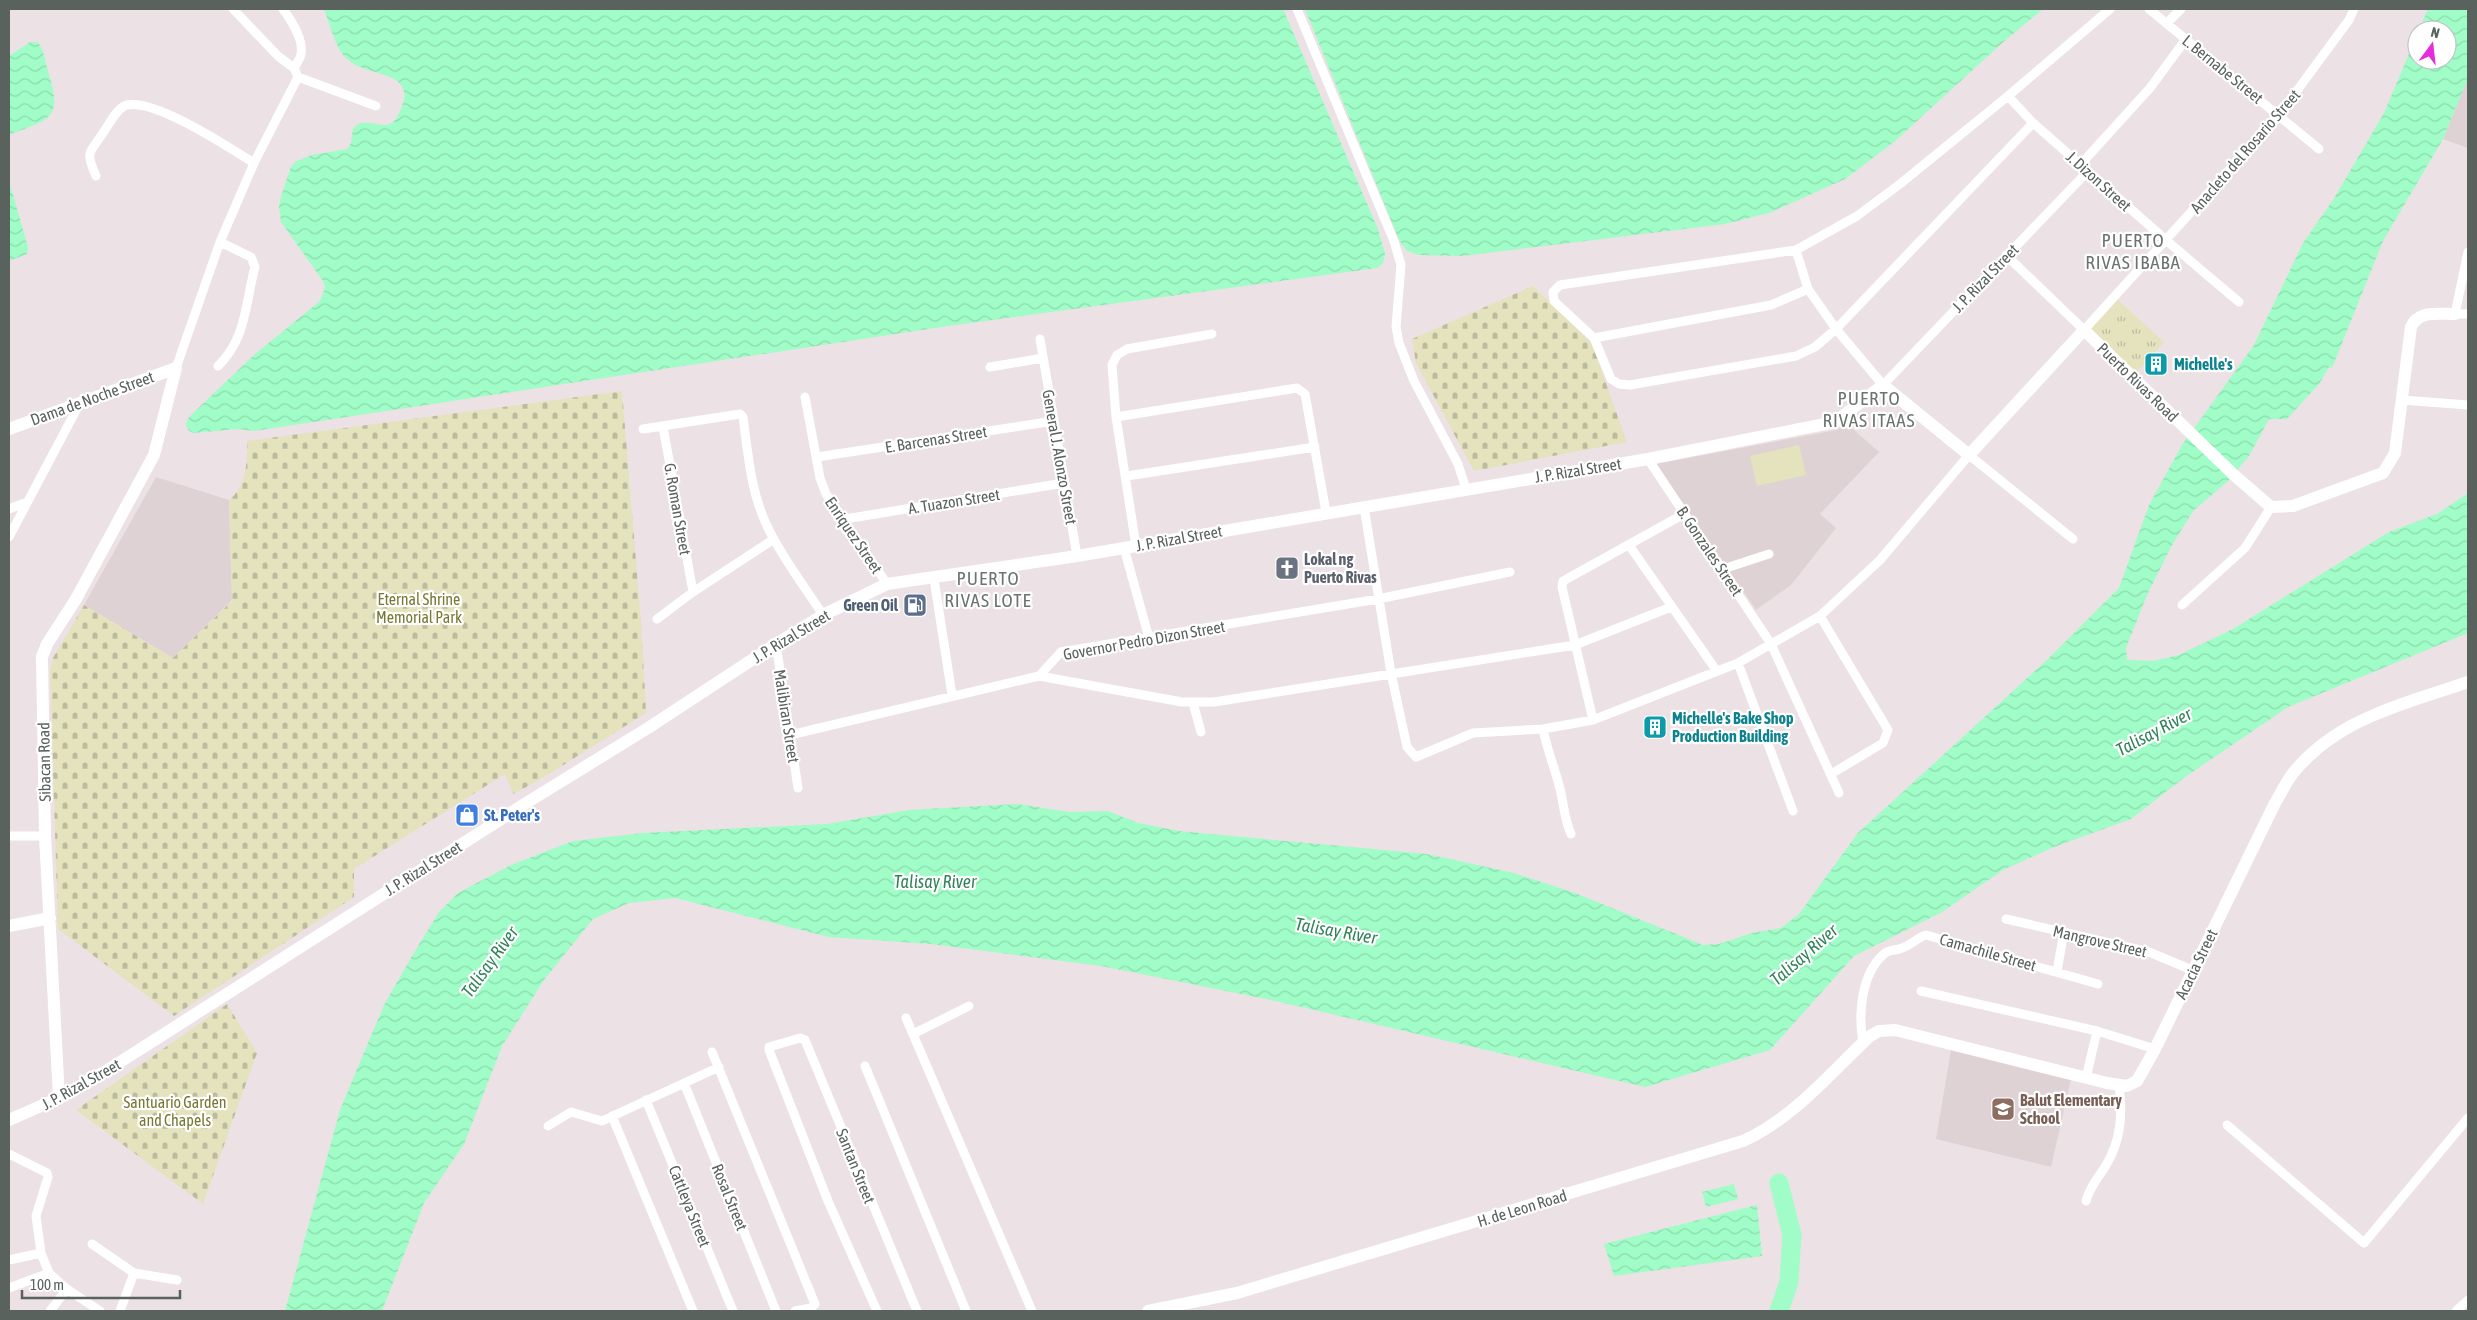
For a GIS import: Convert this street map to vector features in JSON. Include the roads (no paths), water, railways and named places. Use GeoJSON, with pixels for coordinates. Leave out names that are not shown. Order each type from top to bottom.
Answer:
{"type":"FeatureCollection","features":[{"type":"Feature","properties":{"kind":"street"},"geometry":{"type":"LineString","coordinates":[[233,9],[296,73],[376,106]]}},
{"type":"Feature","properties":{"kind":"street"},"geometry":{"type":"LineString","coordinates":[[176,368],[220,242],[296,73],[302,53],[296,31],[283,9]]}},
{"type":"Feature","properties":{"kind":"street"},"geometry":{"type":"LineString","coordinates":[[1297,9],[1394,241],[1401,265],[1396,328],[1399,343],[1414,381],[1458,464],[1466,489]]}},
{"type":"Feature","properties":{"kind":"street"},"geometry":{"type":"LineString","coordinates":[[2033,123],[1836,329],[1815,347],[1796,356],[1630,385],[1619,384],[1610,379],[1594,338],[1554,301],[1553,292],[1560,285],[1796,250],[1857,216],[2008,96],[2110,9]]}},
{"type":"Feature","properties":{"kind":"street","name":"L. Bernabe Street"},"geometry":{"type":"LineString","coordinates":[[2149,9],[2319,149]]}},
{"type":"Feature","properties":{"kind":"street"},"geometry":{"type":"LineString","coordinates":[[2167,23],[2181,9]]}},
{"type":"Feature","properties":{"kind":"street","name":"Anacleto del Rosario Street"},"geometry":{"type":"LineString","coordinates":[[2084,330],[2167,241],[2279,115],[2349,20],[2354,9]]}},
{"type":"Feature","properties":{"kind":"street"},"geometry":{"type":"LineString","coordinates":[[2081,164],[2150,88],[2186,39]]}},
{"type":"Feature","properties":{"kind":"street","name":"J. Dizon Street"},"geometry":{"type":"LineString","coordinates":[[2008,96],[2033,123],[2239,302]]}},
{"type":"Feature","properties":{"kind":"street"},"geometry":{"type":"LineString","coordinates":[[96,176],[89,160],[90,149],[120,108],[126,105],[137,105],[154,110],[189,124],[254,163]]}},
{"type":"Feature","properties":{"kind":"street","name":"J. P. Rizal Street"},"geometry":{"type":"LineString","coordinates":[[9,1120],[59,1098],[162,1036],[530,800],[648,728],[776,644],[823,615],[887,584],[934,579],[1326,512],[1364,508],[1648,459],[1834,422],[1883,385],[2088,171]]}},
{"type":"Feature","properties":{"kind":"street"},"geometry":{"type":"LineString","coordinates":[[218,366],[230,354],[241,333],[254,266],[251,257],[220,242]]}},
{"type":"Feature","properties":{"kind":"street"},"geometry":{"type":"LineString","coordinates":[[1796,250],[1808,289],[1836,329],[1883,385],[2073,538]]}},
{"type":"Feature","properties":{"kind":"street"},"geometry":{"type":"LineString","coordinates":[[2455,314],[2468,252]]}},
{"type":"Feature","properties":{"kind":"street","name":"Puerto Rivas Road"},"geometry":{"type":"LineString","coordinates":[[2006,255],[2234,475],[2271,507]]}},
{"type":"Feature","properties":{"kind":"street"},"geometry":{"type":"LineString","coordinates":[[1594,338],[1770,305],[1808,289]]}},
{"type":"Feature","properties":{"kind":"street"},"geometry":{"type":"LineString","coordinates":[[2182,605],[2245,548],[2271,507],[2293,506],[2383,473],[2395,453],[2411,327],[2414,318],[2422,315],[2468,314]]}},
{"type":"Feature","properties":{"kind":"street"},"geometry":{"type":"LineString","coordinates":[[1364,508],[1391,672],[1408,747],[1416,757],[1473,733],[1543,729],[1593,720],[1716,670],[1738,663],[1820,616],[1880,560],[1969,455],[2084,330]]}},
{"type":"Feature","properties":{"kind":"street"},"geometry":{"type":"LineString","coordinates":[[1149,638],[1130,547],[1127,476],[1116,417],[1112,365],[1117,355],[1127,349],[1212,334]]}},
{"type":"Feature","properties":{"kind":"street","name":"General J. Alonzo Street"},"geometry":{"type":"LineString","coordinates":[[1040,339],[1077,556]]}},
{"type":"Feature","properties":{"kind":"street"},"geometry":{"type":"LineString","coordinates":[[990,367],[1043,358]]}},
{"type":"Feature","properties":{"kind":"street","name":"Dama de Noche Street"},"geometry":{"type":"LineString","coordinates":[[9,429],[81,401],[176,368]]}},
{"type":"Feature","properties":{"kind":"street","name":"Sibacan Road"},"geometry":{"type":"LineString","coordinates":[[59,1098],[45,836],[42,658],[47,644],[76,600],[154,454],[176,368]]}},
{"type":"Feature","properties":{"kind":"street"},"geometry":{"type":"LineString","coordinates":[[1116,417],[1297,388],[1305,394],[1326,512]]}},
{"type":"Feature","properties":{"kind":"street","name":"Enriquez Street"},"geometry":{"type":"LineString","coordinates":[[805,397],[820,478],[826,494],[887,584]]}},
{"type":"Feature","properties":{"kind":"street"},"geometry":{"type":"LineString","coordinates":[[2402,400],[2468,405]]}},
{"type":"Feature","properties":{"kind":"street"},"geometry":{"type":"LineString","coordinates":[[9,537],[81,401]]}},
{"type":"Feature","properties":{"kind":"street"},"geometry":{"type":"LineString","coordinates":[[643,429],[740,414],[743,417],[753,482],[762,513],[774,539],[823,615]]}},
{"type":"Feature","properties":{"kind":"street","name":"E. Barcenas Street"},"geometry":{"type":"LineString","coordinates":[[817,457],[1054,421]]}},
{"type":"Feature","properties":{"kind":"street","name":"G. Roman Street"},"geometry":{"type":"LineString","coordinates":[[663,426],[693,592]]}},
{"type":"Feature","properties":{"kind":"street"},"geometry":{"type":"LineString","coordinates":[[1127,476],[1315,447]]}},
{"type":"Feature","properties":{"kind":"street","name":"B. Gonzales Street"},"geometry":{"type":"LineString","coordinates":[[1648,459],[1723,569],[1771,644],[1840,793]]}},
{"type":"Feature","properties":{"kind":"street","name":"A. Tuazon Street"},"geometry":{"type":"LineString","coordinates":[[844,519],[1064,483]]}},
{"type":"Feature","properties":{"kind":"street"},"geometry":{"type":"LineString","coordinates":[[9,509],[27,502]]}},
{"type":"Feature","properties":{"kind":"street"},"geometry":{"type":"LineString","coordinates":[[1593,720],[1562,587],[1563,581],[1684,514]]}},
{"type":"Feature","properties":{"kind":"street"},"geometry":{"type":"LineString","coordinates":[[657,619],[693,592],[774,539]]}},
{"type":"Feature","properties":{"kind":"street"},"geometry":{"type":"LineString","coordinates":[[1629,545],[1716,670]]}},
{"type":"Feature","properties":{"kind":"street"},"geometry":{"type":"LineString","coordinates":[[1723,569],[1769,554]]}},
{"type":"Feature","properties":{"kind":"street","name":"Governor Pedro Dizon Street"},"geometry":{"type":"LineString","coordinates":[[1039,676],[1061,652],[1378,599],[1510,572]]}},
{"type":"Feature","properties":{"kind":"street"},"geometry":{"type":"LineString","coordinates":[[934,579],[952,695]]}},
{"type":"Feature","properties":{"kind":"street"},"geometry":{"type":"LineString","coordinates":[[790,735],[952,695],[1039,676],[1193,703],[1239,698],[1391,672],[1576,645],[1671,607]]}},
{"type":"Feature","properties":{"kind":"street"},"geometry":{"type":"LineString","coordinates":[[1820,616],[1888,730],[1883,743],[1831,774]]}},
{"type":"Feature","properties":{"kind":"street","name":"Malibiran Street"},"geometry":{"type":"LineString","coordinates":[[776,644],[798,788]]}},
{"type":"Feature","properties":{"kind":"street"},"geometry":{"type":"LineString","coordinates":[[1738,663],[1793,811]]}},
{"type":"Feature","properties":{"kind":"street","name":"Acacia Street"},"geometry":{"type":"LineString","coordinates":[[2119,1085],[2127,1086],[2138,1080],[2275,803],[2293,774],[2327,739],[2363,718],[2468,682]]}},
{"type":"Feature","properties":{"kind":"street"},"geometry":{"type":"LineString","coordinates":[[1193,703],[1201,732]]}},
{"type":"Feature","properties":{"kind":"street"},"geometry":{"type":"LineString","coordinates":[[1543,729],[1548,754],[1558,781],[1566,822],[1571,834]]}},
{"type":"Feature","properties":{"kind":"street"},"geometry":{"type":"LineString","coordinates":[[9,836],[45,836]]}},
{"type":"Feature","properties":{"kind":"street"},"geometry":{"type":"LineString","coordinates":[[9,926],[50,918]]}},
{"type":"Feature","properties":{"kind":"street","name":"Mangrove Street"},"geometry":{"type":"LineString","coordinates":[[2006,919],[2149,952],[2192,970]]}},
{"type":"Feature","properties":{"kind":"street"},"geometry":{"type":"LineString","coordinates":[[2057,971],[2064,932]]}},
{"type":"Feature","properties":{"kind":"street","name":"Camachile Street"},"geometry":{"type":"LineString","coordinates":[[1863,1042],[1860,1006],[1868,980],[1878,959],[1886,952],[1904,948],[1915,939],[1926,935],[2098,984]]}},
{"type":"Feature","properties":{"kind":"street"},"geometry":{"type":"LineString","coordinates":[[1921,991],[2097,1031],[2155,1049]]}},
{"type":"Feature","properties":{"kind":"street"},"geometry":{"type":"LineString","coordinates":[[913,1034],[969,1006]]}},
{"type":"Feature","properties":{"kind":"street"},"geometry":{"type":"LineString","coordinates":[[906,1018],[1032,1311]]}},
{"type":"Feature","properties":{"kind":"street"},"geometry":{"type":"LineString","coordinates":[[1863,1042],[1879,1031],[1896,1030],[2119,1085],[2123,1111],[2119,1130],[2106,1166],[2091,1186],[2086,1201]]}},
{"type":"Feature","properties":{"kind":"street"},"geometry":{"type":"LineString","coordinates":[[2086,1078],[2097,1031]]}},
{"type":"Feature","properties":{"kind":"street","name":"Santan Street"},"geometry":{"type":"LineString","coordinates":[[877,1311],[828,1201],[769,1050],[769,1047],[784,1041],[800,1038],[805,1040],[917,1311]]}},
{"type":"Feature","properties":{"kind":"street","name":"H. de Leon Road"},"geometry":{"type":"LineString","coordinates":[[1148,1311],[1237,1293],[1744,1141],[1767,1129],[1794,1109],[1863,1042]]}},
{"type":"Feature","properties":{"kind":"street"},"geometry":{"type":"LineString","coordinates":[[712,1052],[814,1304],[810,1308],[795,1311]]}},
{"type":"Feature","properties":{"kind":"street"},"geometry":{"type":"LineString","coordinates":[[865,1066],[966,1311]]}},
{"type":"Feature","properties":{"kind":"street"},"geometry":{"type":"LineString","coordinates":[[548,1126],[571,1112],[599,1121],[719,1067]]}},
{"type":"Feature","properties":{"kind":"street","name":"Rosal Street"},"geometry":{"type":"LineString","coordinates":[[684,1083],[776,1311]]}},
{"type":"Feature","properties":{"kind":"street","name":"Cattleya Street"},"geometry":{"type":"LineString","coordinates":[[646,1100],[733,1311]]}},
{"type":"Feature","properties":{"kind":"street"},"geometry":{"type":"LineString","coordinates":[[612,1116],[693,1311]]}},
{"type":"Feature","properties":{"kind":"street"},"geometry":{"type":"LineString","coordinates":[[2227,1125],[2364,1243],[2468,1118]]}},
{"type":"Feature","properties":{"kind":"street"},"geometry":{"type":"LineString","coordinates":[[9,1154],[47,1173],[48,1177],[36,1216],[41,1252],[49,1273],[100,1311]]}},
{"type":"Feature","properties":{"kind":"street"},"geometry":{"type":"LineString","coordinates":[[92,1244],[134,1273],[177,1280]]}},
{"type":"Feature","properties":{"kind":"street"},"geometry":{"type":"LineString","coordinates":[[9,1260],[41,1252]]}},
{"type":"Feature","properties":{"kind":"street"},"geometry":{"type":"LineString","coordinates":[[9,1288],[49,1273]]}},
{"type":"Feature","properties":{"kind":"street"},"geometry":{"type":"LineString","coordinates":[[120,1311],[134,1273]]}},
{"type":"Feature","properties":{"kind":"street"},"geometry":{"type":"LineString","coordinates":[[50,1311],[68,1289]]}},
{"type":"Feature","properties":{"kind":"street"},"geometry":{"type":"LineString","coordinates":[[2456,1311],[2468,1300]]}},
{"type":"Feature","properties":{"kind":"water"},"geometry":{"type":"Polygon","coordinates":[[[324,9],[1283,9],[1378,229],[1385,254],[1383,263],[1377,268],[948,326],[254,431],[238,429],[193,433],[188,430],[186,424],[189,417],[254,355],[320,301],[325,288],[323,281],[281,222],[279,207],[281,196],[291,167],[295,162],[311,155],[347,149],[351,143],[353,128],[360,123],[390,124],[398,115],[402,106],[404,94],[402,86],[395,80],[354,64],[342,54],[324,9]]]}},
{"type":"Feature","properties":{"kind":"water"},"geometry":{"type":"Polygon","coordinates":[[[1305,9],[2043,9],[2001,44],[1894,142],[1845,179],[1769,213],[1725,224],[1462,256],[1419,255],[1407,251],[1399,240],[1305,9]]]}},
{"type":"Feature","properties":{"kind":"water","name":"Talisay River"},"geometry":{"type":"Polygon","coordinates":[[[2428,9],[2468,9],[2468,78],[2443,139],[2383,241],[2332,368],[2329,367],[2319,384],[2287,419],[2269,419],[2249,456],[2227,482],[2193,511],[2172,545],[2147,595],[2126,648],[2127,660],[2153,661],[2179,655],[2233,629],[2389,532],[2437,514],[2468,493],[2468,633],[2288,707],[2185,777],[2131,819],[2054,847],[2003,870],[1942,912],[1854,956],[1770,1050],[1645,1087],[1271,1000],[1101,966],[931,944],[829,937],[675,898],[629,903],[593,919],[544,980],[502,1046],[464,1144],[424,1203],[382,1311],[285,1311],[340,1110],[384,1005],[412,956],[439,912],[458,893],[511,865],[573,841],[643,833],[827,824],[909,810],[1017,804],[1069,812],[1108,811],[1138,823],[1179,831],[1427,854],[1514,873],[1575,893],[1703,945],[1719,944],[1752,933],[1781,928],[1799,914],[1858,833],[2049,658],[2119,588],[2149,505],[2182,445],[2254,345],[2303,243],[2333,200],[2384,113],[2407,59],[2407,70],[2457,70],[2457,20],[2423,20],[2428,9]]]}},
{"type":"Feature","properties":{"kind":"water"},"geometry":{"type":"Polygon","coordinates":[[[30,42],[37,42],[43,51],[52,87],[53,108],[50,115],[44,120],[9,135],[9,56],[30,42]]]}},
{"type":"Feature","properties":{"kind":"water"},"geometry":{"type":"Polygon","coordinates":[[[9,181],[28,247],[27,254],[9,261],[9,181]]]}},
{"type":"Feature","properties":{"kind":"water"},"geometry":{"type":"Polygon","coordinates":[[[1734,1184],[1738,1199],[1706,1207],[1702,1192],[1734,1184]]]}},
{"type":"Feature","properties":{"kind":"water"},"geometry":{"type":"Polygon","coordinates":[[[1757,1205],[1762,1256],[1614,1276],[1604,1244],[1757,1205]]]}},
{"type":"Feature","properties":{"kind":"waterway"},"geometry":{"type":"LineString","coordinates":[[1779,1183],[1792,1235],[1789,1282],[1779,1311]]}},
{"type":"Feature","properties":{"kind":"place","name":"Michelle's"},"geometry":{"type":"Point","coordinates":[2156,364]}},
{"type":"Feature","properties":{"kind":"place","name":"Lokal ng Puerto Rivas"},"geometry":{"type":"Point","coordinates":[1287,568]}},
{"type":"Feature","properties":{"kind":"place","name":"Green Oil"},"geometry":{"type":"Point","coordinates":[915,605]}},
{"type":"Feature","properties":{"kind":"place","name":"Michelle's Bake Shop Production Building"},"geometry":{"type":"Point","coordinates":[1655,727]}},
{"type":"Feature","properties":{"kind":"place","name":"St. Peter's"},"geometry":{"type":"Point","coordinates":[467,815]}},
{"type":"Feature","properties":{"kind":"place","name":"Balut Elementary School"},"geometry":{"type":"Point","coordinates":[2003,1109]}},
{"type":"Feature","properties":{"kind":"district","name":"PUERTO RIVAS IBABA"},"geometry":{"type":"Point","coordinates":[2133,251]}},
{"type":"Feature","properties":{"kind":"district","name":"PUERTO RIVAS ITAAS"},"geometry":{"type":"Point","coordinates":[1869,409]}},
{"type":"Feature","properties":{"kind":"district","name":"PUERTO RIVAS LOTE"},"geometry":{"type":"Point","coordinates":[988,589]}},
{"type":"Feature","properties":{"kind":"park label","name":"Eternal Shrine Memorial Park"},"geometry":{"type":"Point","coordinates":[419,608]}},
{"type":"Feature","properties":{"kind":"park label","name":"Santuario Garden and Chapels"},"geometry":{"type":"Point","coordinates":[175,1111]}}]}
